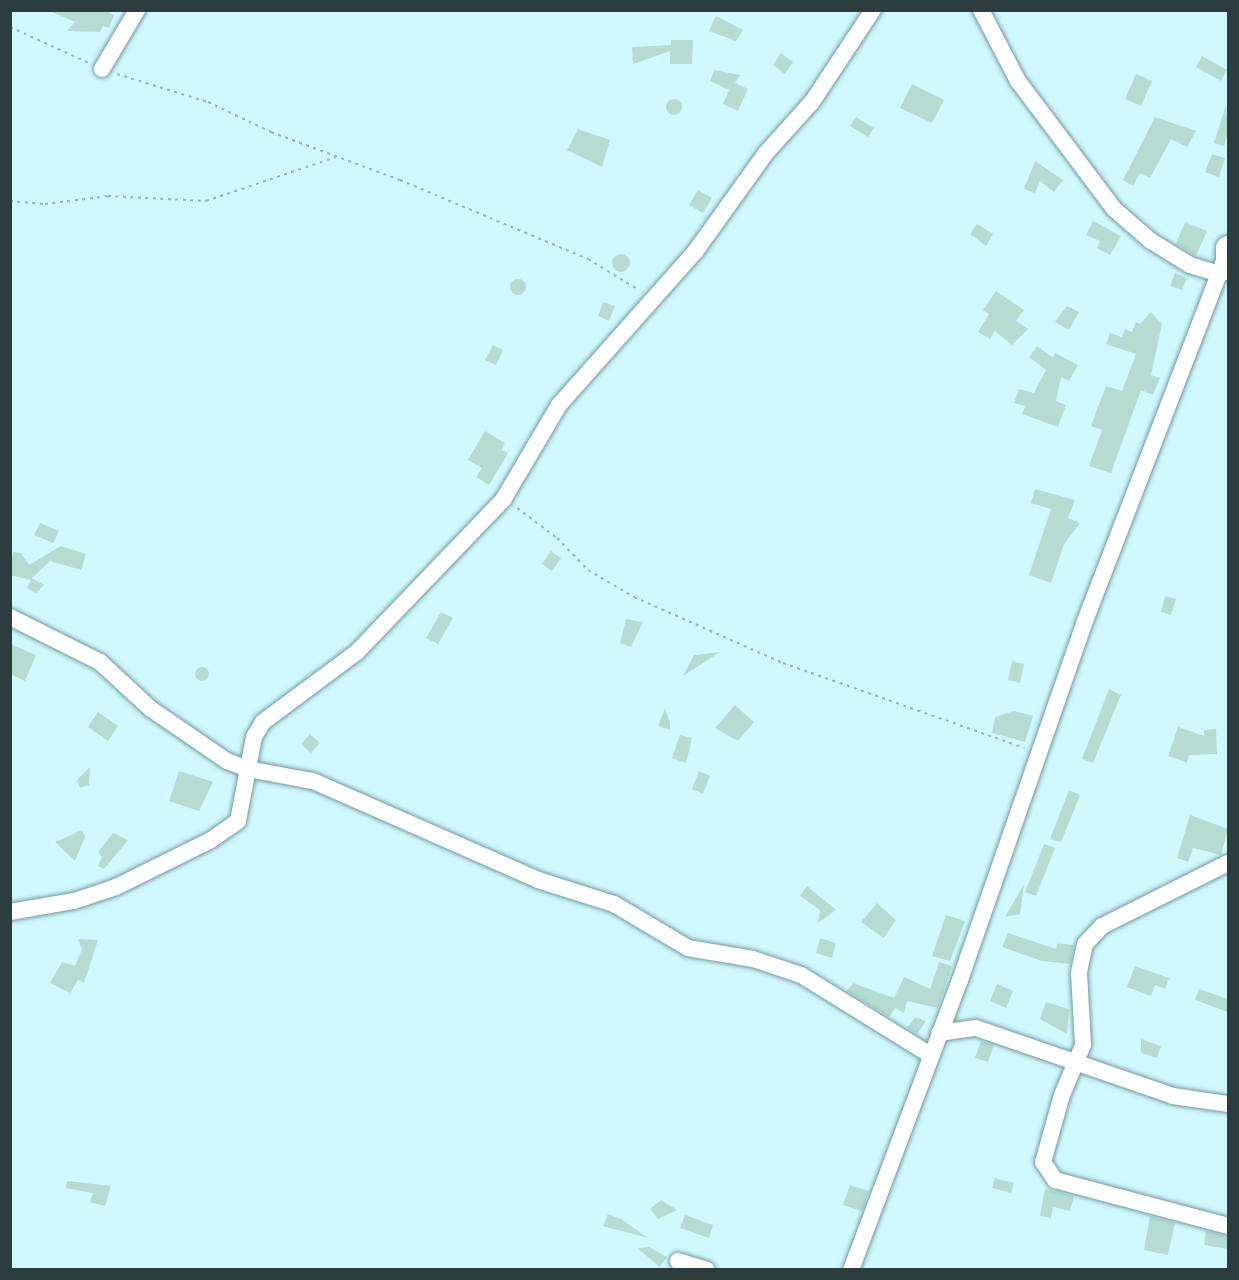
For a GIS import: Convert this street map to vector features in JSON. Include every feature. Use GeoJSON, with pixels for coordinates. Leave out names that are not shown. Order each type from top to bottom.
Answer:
{"type":"FeatureCollection","features":[{"type":"Feature","properties":{"kind":"street"},"geometry":{"type":"LineString","coordinates":[[102,69],[137,10]]}},
{"type":"Feature","properties":{"kind":"street"},"geometry":{"type":"LineString","coordinates":[[10,912],[74,901],[116,887],[220,834],[242,814],[254,736],[263,722],[357,652],[503,500],[559,405],[652,303],[766,153],[794,126],[873,10]]}},
{"type":"Feature","properties":{"kind":"street"},"geometry":{"type":"LineString","coordinates":[[851,1269],[929,1054],[939,1033],[1038,754],[1223,261],[1190,265],[1151,241],[1114,209],[1018,81],[981,10]]}},
{"type":"Feature","properties":{"kind":"street"},"geometry":{"type":"LineString","coordinates":[[10,617],[100,662],[184,733],[248,770],[313,782],[538,880],[614,904],[688,948],[753,959],[801,975],[929,1054]]}},
{"type":"Feature","properties":{"kind":"street"},"geometry":{"type":"LineString","coordinates":[[1228,863],[1134,908],[1091,935],[1079,973],[1085,1032],[1043,1162],[1047,1173],[1055,1180],[1228,1226]]}},
{"type":"Feature","properties":{"kind":"street"},"geometry":{"type":"LineString","coordinates":[[939,1033],[976,1028],[1173,1096],[1228,1104]]}},
{"type":"Feature","properties":{"kind":"street"},"geometry":{"type":"LineString","coordinates":[[678,1261],[707,1269]]}},
{"type":"Feature","properties":{"kind":"path"},"geometry":{"type":"LineString","coordinates":[[10,27],[102,69],[208,102],[336,157],[588,259],[652,303]]}},
{"type":"Feature","properties":{"kind":"path"},"geometry":{"type":"LineString","coordinates":[[10,201],[45,204],[108,196],[206,201],[336,157]]}},
{"type":"Feature","properties":{"kind":"path"},"geometry":{"type":"LineString","coordinates":[[503,500],[557,538],[588,570],[634,597],[783,663],[1038,754]]}},
{"type":"Feature","properties":{"kind":"building"},"geometry":{"type":"Polygon","coordinates":[[[48,10],[103,10],[114,15],[109,28],[103,26],[100,32],[67,31],[75,22],[48,10]]]}},
{"type":"Feature","properties":{"kind":"building"},"geometry":{"type":"Polygon","coordinates":[[[716,16],[743,30],[736,41],[709,31],[716,16]]]}},
{"type":"Feature","properties":{"kind":"building"},"geometry":{"type":"Polygon","coordinates":[[[671,40],[693,40],[692,64],[670,64],[670,51],[633,64],[632,47],[671,45],[671,40]]]}},
{"type":"Feature","properties":{"kind":"building"},"geometry":{"type":"Polygon","coordinates":[[[781,53],[793,62],[785,74],[773,65],[781,53]]]}},
{"type":"Feature","properties":{"kind":"building"},"geometry":{"type":"Polygon","coordinates":[[[1202,56],[1227,70],[1221,81],[1196,67],[1202,56]]]}},
{"type":"Feature","properties":{"kind":"building"},"geometry":{"type":"Polygon","coordinates":[[[714,70],[740,75],[735,83],[748,89],[738,111],[723,104],[729,90],[710,81],[714,70]]]}},
{"type":"Feature","properties":{"kind":"building"},"geometry":{"type":"Polygon","coordinates":[[[1136,74],[1152,81],[1141,106],[1125,99],[1136,74]]]}},
{"type":"Feature","properties":{"kind":"building"},"geometry":{"type":"Polygon","coordinates":[[[912,84],[944,100],[932,123],[900,108],[912,84]]]}},
{"type":"Feature","properties":{"kind":"building"},"geometry":{"type":"Polygon","coordinates":[[[671,99],[677,99],[682,107],[680,113],[671,115],[666,110],[666,104],[671,99]]]}},
{"type":"Feature","properties":{"kind":"building"},"geometry":{"type":"Polygon","coordinates":[[[1226,105],[1228,133],[1224,146],[1214,143],[1226,105]]]}},
{"type":"Feature","properties":{"kind":"building"},"geometry":{"type":"Polygon","coordinates":[[[856,117],[874,128],[868,137],[850,126],[856,117]]]}},
{"type":"Feature","properties":{"kind":"building"},"geometry":{"type":"Polygon","coordinates":[[[1155,117],[1196,131],[1187,147],[1171,139],[1150,178],[1140,173],[1133,186],[1123,180],[1155,117]]]}},
{"type":"Feature","properties":{"kind":"building"},"geometry":{"type":"Polygon","coordinates":[[[578,129],[610,140],[602,167],[567,150],[578,129]]]}},
{"type":"Feature","properties":{"kind":"building"},"geometry":{"type":"Polygon","coordinates":[[[1212,154],[1225,158],[1219,177],[1205,172],[1212,154]]]}},
{"type":"Feature","properties":{"kind":"building"},"geometry":{"type":"Polygon","coordinates":[[[1035,161],[1063,180],[1054,192],[1040,181],[1035,193],[1024,189],[1035,161]]]}},
{"type":"Feature","properties":{"kind":"building"},"geometry":{"type":"Polygon","coordinates":[[[698,190],[712,198],[703,213],[689,205],[698,190]]]}},
{"type":"Feature","properties":{"kind":"building"},"geometry":{"type":"Polygon","coordinates":[[[1093,221],[1121,236],[1110,255],[1097,248],[1100,241],[1086,235],[1093,221]]]}},
{"type":"Feature","properties":{"kind":"building"},"geometry":{"type":"Polygon","coordinates":[[[1185,222],[1207,231],[1196,256],[1176,244],[1185,222]]]}},
{"type":"Feature","properties":{"kind":"building"},"geometry":{"type":"Polygon","coordinates":[[[977,224],[993,234],[986,246],[970,234],[977,224]]]}},
{"type":"Feature","properties":{"kind":"building"},"geometry":{"type":"Polygon","coordinates":[[[621,254],[627,257],[630,263],[627,269],[621,272],[615,269],[612,263],[615,257],[621,254]]]}},
{"type":"Feature","properties":{"kind":"building"},"geometry":{"type":"Polygon","coordinates":[[[1175,273],[1187,278],[1182,290],[1170,286],[1175,273]]]}},
{"type":"Feature","properties":{"kind":"building"},"geometry":{"type":"Polygon","coordinates":[[[518,279],[524,281],[526,287],[524,293],[518,295],[512,293],[510,287],[512,281],[518,279]]]}},
{"type":"Feature","properties":{"kind":"building"},"geometry":{"type":"Polygon","coordinates":[[[996,291],[1024,310],[1016,321],[1028,329],[1012,345],[995,331],[990,339],[978,332],[989,314],[983,310],[996,291]]]}},
{"type":"Feature","properties":{"kind":"building"},"geometry":{"type":"Polygon","coordinates":[[[603,302],[615,306],[609,321],[598,316],[603,302]]]}},
{"type":"Feature","properties":{"kind":"building"},"geometry":{"type":"Polygon","coordinates":[[[1067,306],[1079,312],[1069,330],[1055,322],[1067,306]]]}},
{"type":"Feature","properties":{"kind":"building"},"geometry":{"type":"Polygon","coordinates":[[[1151,312],[1162,324],[1151,375],[1160,378],[1153,395],[1141,390],[1111,473],[1089,466],[1102,430],[1091,426],[1106,386],[1122,391],[1136,354],[1106,344],[1110,333],[1122,337],[1125,329],[1132,332],[1136,322],[1140,324],[1151,312]]]}},
{"type":"Feature","properties":{"kind":"building"},"geometry":{"type":"Polygon","coordinates":[[[493,345],[503,350],[496,365],[485,360],[493,345]]]}},
{"type":"Feature","properties":{"kind":"building"},"geometry":{"type":"Polygon","coordinates":[[[1037,346],[1053,358],[1055,353],[1078,365],[1069,381],[1061,377],[1056,401],[1066,405],[1058,427],[1022,414],[1025,406],[1014,403],[1019,389],[1034,393],[1046,370],[1029,357],[1037,346]]]}},
{"type":"Feature","properties":{"kind":"building"},"geometry":{"type":"Polygon","coordinates":[[[485,431],[505,443],[501,450],[508,453],[489,485],[476,477],[482,468],[468,460],[485,431]]]}},
{"type":"Feature","properties":{"kind":"building"},"geometry":{"type":"Polygon","coordinates":[[[1035,489],[1075,500],[1068,518],[1080,523],[1064,544],[1051,583],[1029,575],[1051,509],[1031,503],[1035,489]]]}},
{"type":"Feature","properties":{"kind":"building"},"geometry":{"type":"Polygon","coordinates":[[[40,523],[59,531],[53,543],[34,535],[40,523]]]}},
{"type":"Feature","properties":{"kind":"building"},"geometry":{"type":"Polygon","coordinates":[[[61,546],[86,554],[81,570],[50,561],[32,578],[44,585],[36,593],[27,588],[31,580],[10,575],[13,552],[21,553],[29,565],[61,546]]]}},
{"type":"Feature","properties":{"kind":"building"},"geometry":{"type":"Polygon","coordinates":[[[551,551],[561,558],[552,571],[542,564],[551,551]]]}},
{"type":"Feature","properties":{"kind":"building"},"geometry":{"type":"Polygon","coordinates":[[[1165,596],[1176,599],[1171,615],[1161,612],[1165,596]]]}},
{"type":"Feature","properties":{"kind":"building"},"geometry":{"type":"Polygon","coordinates":[[[441,612],[453,618],[438,644],[426,638],[441,612]]]}},
{"type":"Feature","properties":{"kind":"building"},"geometry":{"type":"Polygon","coordinates":[[[626,619],[643,622],[631,647],[620,643],[626,619]]]}},
{"type":"Feature","properties":{"kind":"building"},"geometry":{"type":"Polygon","coordinates":[[[10,644],[36,655],[25,681],[10,674],[10,644]]]}},
{"type":"Feature","properties":{"kind":"building"},"geometry":{"type":"Polygon","coordinates":[[[720,652],[683,676],[694,655],[720,652]]]}},
{"type":"Feature","properties":{"kind":"building"},"geometry":{"type":"Polygon","coordinates":[[[1012,661],[1024,664],[1020,683],[1008,680],[1012,661]]]}},
{"type":"Feature","properties":{"kind":"building"},"geometry":{"type":"Polygon","coordinates":[[[199,667],[205,667],[209,674],[205,681],[199,681],[195,677],[195,671],[199,667]]]}},
{"type":"Feature","properties":{"kind":"building"},"geometry":{"type":"Polygon","coordinates":[[[1109,689],[1121,695],[1093,763],[1082,759],[1109,689]]]}},
{"type":"Feature","properties":{"kind":"building"},"geometry":{"type":"Polygon","coordinates":[[[735,705],[754,722],[738,741],[715,728],[735,705]]]}},
{"type":"Feature","properties":{"kind":"building"},"geometry":{"type":"Polygon","coordinates":[[[665,708],[670,723],[670,730],[658,726],[665,708]]]}},
{"type":"Feature","properties":{"kind":"building"},"geometry":{"type":"Polygon","coordinates":[[[1014,711],[1033,716],[1025,742],[992,733],[995,717],[1014,711]]]}},
{"type":"Feature","properties":{"kind":"building"},"geometry":{"type":"Polygon","coordinates":[[[98,712],[118,726],[108,741],[88,727],[98,712]]]}},
{"type":"Feature","properties":{"kind":"building"},"geometry":{"type":"Polygon","coordinates":[[[1178,727],[1204,736],[1204,730],[1216,729],[1217,754],[1189,755],[1187,763],[1168,756],[1178,727]]]}},
{"type":"Feature","properties":{"kind":"building"},"geometry":{"type":"Polygon","coordinates":[[[310,734],[320,743],[311,753],[301,744],[310,734]]]}},
{"type":"Feature","properties":{"kind":"building"},"geometry":{"type":"Polygon","coordinates":[[[680,735],[692,738],[686,763],[672,758],[680,735]]]}},
{"type":"Feature","properties":{"kind":"building"},"geometry":{"type":"Polygon","coordinates":[[[90,767],[89,785],[80,788],[77,780],[90,767]]]}},
{"type":"Feature","properties":{"kind":"building"},"geometry":{"type":"Polygon","coordinates":[[[179,771],[213,782],[199,811],[169,801],[179,771]]]}},
{"type":"Feature","properties":{"kind":"building"},"geometry":{"type":"Polygon","coordinates":[[[699,771],[710,776],[703,794],[692,789],[699,771]]]}},
{"type":"Feature","properties":{"kind":"building"},"geometry":{"type":"Polygon","coordinates":[[[1069,790],[1080,795],[1061,842],[1050,839],[1069,790]]]}},
{"type":"Feature","properties":{"kind":"building"},"geometry":{"type":"Polygon","coordinates":[[[1190,815],[1228,829],[1221,855],[1193,848],[1188,862],[1177,858],[1190,815]]]}},
{"type":"Feature","properties":{"kind":"building"},"geometry":{"type":"Polygon","coordinates":[[[82,830],[85,837],[75,861],[55,842],[82,830]]]}},
{"type":"Feature","properties":{"kind":"building"},"geometry":{"type":"Polygon","coordinates":[[[113,833],[128,840],[104,869],[98,866],[102,857],[98,852],[113,833]]]}},
{"type":"Feature","properties":{"kind":"building"},"geometry":{"type":"Polygon","coordinates":[[[1044,844],[1055,848],[1036,896],[1025,892],[1044,844]]]}},
{"type":"Feature","properties":{"kind":"building"},"geometry":{"type":"Polygon","coordinates":[[[1024,884],[1020,914],[1005,917],[1024,884]]]}},
{"type":"Feature","properties":{"kind":"building"},"geometry":{"type":"Polygon","coordinates":[[[807,886],[836,910],[818,923],[820,910],[800,896],[807,886]]]}},
{"type":"Feature","properties":{"kind":"building"},"geometry":{"type":"Polygon","coordinates":[[[877,903],[896,920],[884,938],[861,922],[877,903]]]}},
{"type":"Feature","properties":{"kind":"building"},"geometry":{"type":"Polygon","coordinates":[[[946,915],[965,921],[950,961],[932,956],[946,915]]]}},
{"type":"Feature","properties":{"kind":"building"},"geometry":{"type":"Polygon","coordinates":[[[1008,933],[1056,949],[1057,943],[1074,945],[1070,964],[1042,961],[1002,947],[1008,933]]]}},
{"type":"Feature","properties":{"kind":"building"},"geometry":{"type":"Polygon","coordinates":[[[820,938],[836,943],[832,958],[816,953],[820,938]]]}},
{"type":"Feature","properties":{"kind":"building"},"geometry":{"type":"Polygon","coordinates":[[[78,939],[98,940],[84,983],[78,980],[70,993],[50,983],[62,962],[75,966],[82,949],[78,939]]]}},
{"type":"Feature","properties":{"kind":"building"},"geometry":{"type":"Polygon","coordinates":[[[939,962],[952,966],[938,1008],[907,1001],[904,1013],[895,1008],[889,1017],[847,991],[853,983],[894,998],[904,977],[930,989],[939,962]]]}},
{"type":"Feature","properties":{"kind":"building"},"geometry":{"type":"Polygon","coordinates":[[[1135,966],[1169,978],[1165,989],[1155,985],[1151,996],[1127,987],[1135,966]]]}},
{"type":"Feature","properties":{"kind":"building"},"geometry":{"type":"Polygon","coordinates":[[[997,984],[1013,991],[1006,1008],[990,1001],[997,984]]]}},
{"type":"Feature","properties":{"kind":"building"},"geometry":{"type":"Polygon","coordinates":[[[1199,989],[1228,999],[1228,1012],[1195,1000],[1199,989]]]}},
{"type":"Feature","properties":{"kind":"building"},"geometry":{"type":"Polygon","coordinates":[[[1046,1002],[1069,1009],[1067,1034],[1040,1019],[1046,1002]]]}},
{"type":"Feature","properties":{"kind":"building"},"geometry":{"type":"Polygon","coordinates":[[[915,1017],[926,1021],[917,1034],[907,1028],[915,1017]]]}},
{"type":"Feature","properties":{"kind":"building"},"geometry":{"type":"Polygon","coordinates":[[[1141,1039],[1161,1046],[1157,1058],[1141,1053],[1141,1039]]]}},
{"type":"Feature","properties":{"kind":"building"},"geometry":{"type":"Polygon","coordinates":[[[981,1041],[994,1045],[988,1062],[975,1058],[981,1041]]]}},
{"type":"Feature","properties":{"kind":"building"},"geometry":{"type":"Polygon","coordinates":[[[995,1178],[1014,1183],[1011,1193],[992,1188],[995,1178]]]}},
{"type":"Feature","properties":{"kind":"building"},"geometry":{"type":"Polygon","coordinates":[[[67,1181],[111,1186],[105,1206],[90,1202],[93,1193],[66,1188],[67,1181]]]}},
{"type":"Feature","properties":{"kind":"building"},"geometry":{"type":"Polygon","coordinates":[[[850,1185],[869,1191],[862,1211],[843,1205],[850,1185]]]}},
{"type":"Feature","properties":{"kind":"building"},"geometry":{"type":"Polygon","coordinates":[[[1045,1189],[1074,1196],[1070,1211],[1053,1207],[1051,1218],[1040,1216],[1045,1189]]]}},
{"type":"Feature","properties":{"kind":"building"},"geometry":{"type":"Polygon","coordinates":[[[661,1200],[677,1210],[658,1219],[650,1209],[661,1200]]]}},
{"type":"Feature","properties":{"kind":"building"},"geometry":{"type":"Polygon","coordinates":[[[608,1214],[621,1219],[648,1238],[603,1226],[608,1214]]]}},
{"type":"Feature","properties":{"kind":"building"},"geometry":{"type":"Polygon","coordinates":[[[685,1215],[713,1225],[709,1238],[680,1228],[685,1215]]]}},
{"type":"Feature","properties":{"kind":"building"},"geometry":{"type":"Polygon","coordinates":[[[1150,1216],[1175,1223],[1168,1255],[1144,1250],[1150,1216]]]}},
{"type":"Feature","properties":{"kind":"building"},"geometry":{"type":"Polygon","coordinates":[[[1206,1231],[1228,1236],[1228,1249],[1204,1245],[1206,1231]]]}},
{"type":"Feature","properties":{"kind":"building"},"geometry":{"type":"Polygon","coordinates":[[[649,1247],[667,1257],[660,1267],[637,1248],[649,1247]]]}}]}
